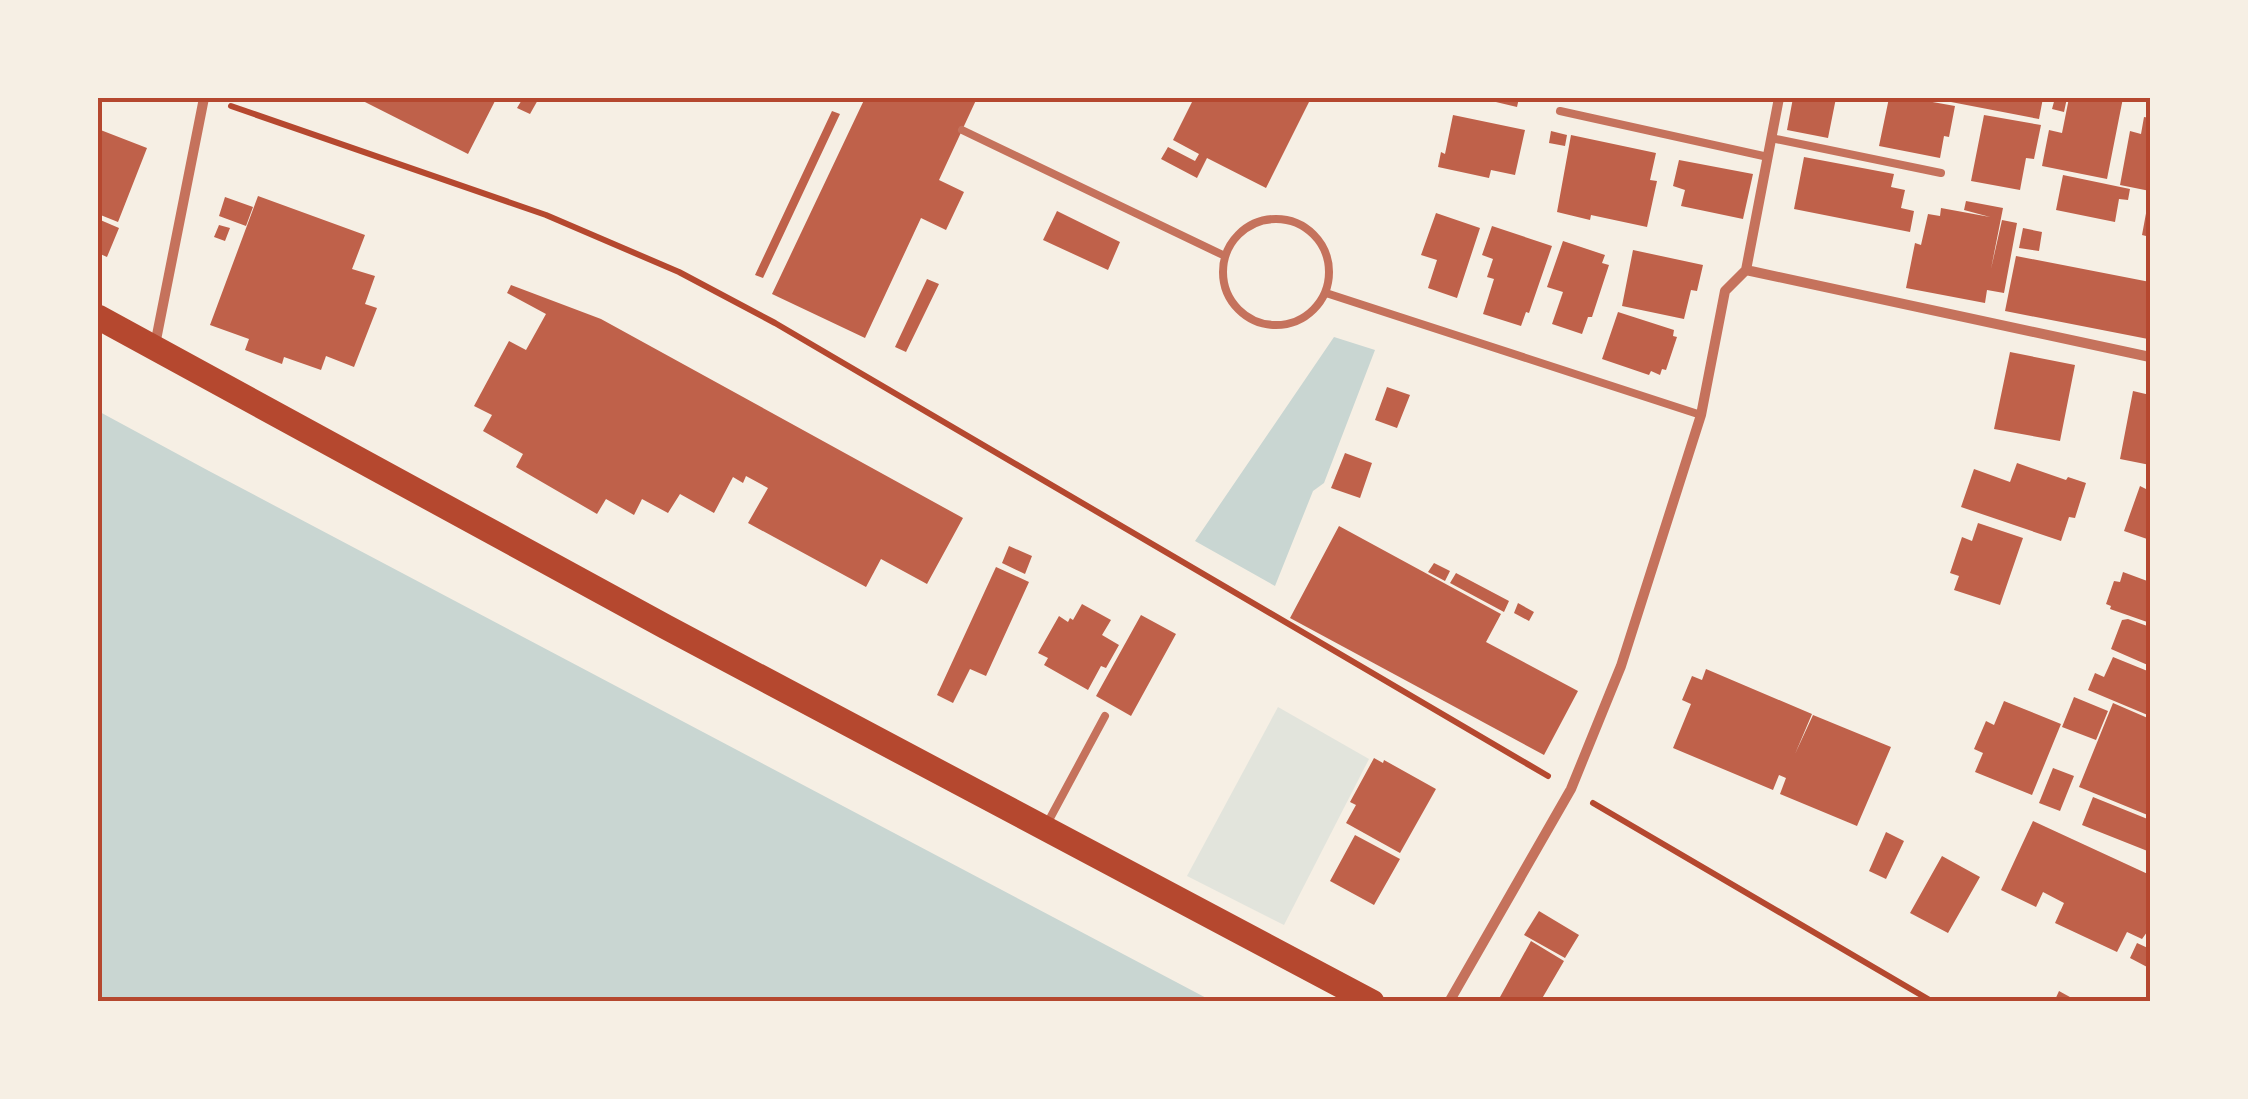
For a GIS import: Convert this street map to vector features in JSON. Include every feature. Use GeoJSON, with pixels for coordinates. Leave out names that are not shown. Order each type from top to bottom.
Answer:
{"type":"FeatureCollection","features":[{"type":"Feature","properties":{"kind":"main road"},"geometry":{"type":"LineString","coordinates":[[98,317],[666,627],[1372,1002]]}},
{"type":"Feature","properties":{"kind":"street"},"geometry":{"type":"LineString","coordinates":[[154,346],[204,98]]}},
{"type":"Feature","properties":{"kind":"street"},"geometry":{"type":"LineString","coordinates":[[1449,1002],[1571,790],[1621,666],[1701,415],[1725,290],[1746,270],[1780,98]]}},
{"type":"Feature","properties":{"kind":"street"},"geometry":{"type":"LineString","coordinates":[[1746,270],[2150,357]]}},
{"type":"Feature","properties":{"kind":"lane"},"geometry":{"type":"LineString","coordinates":[[1560,111],[1768,156]]}},
{"type":"Feature","properties":{"kind":"lane"},"geometry":{"type":"LineString","coordinates":[[962,130],[1225,256]]}},
{"type":"Feature","properties":{"kind":"lane"},"geometry":{"type":"LineString","coordinates":[[1772,138],[1941,172]]}},
{"type":"Feature","properties":{"kind":"lane"},"geometry":{"type":"LineString","coordinates":[[1283,219],[1306,228],[1323,246],[1330,270],[1326,294],[1309,315],[1284,326],[1257,323],[1236,307],[1224,283],[1225,256],[1238,235],[1259,222],[1283,219]]}},
{"type":"Feature","properties":{"kind":"lane"},"geometry":{"type":"LineString","coordinates":[[1326,294],[1701,415]]}},
{"type":"Feature","properties":{"kind":"lane"},"geometry":{"type":"LineString","coordinates":[[1044,830],[1106,716]]}},
{"type":"Feature","properties":{"kind":"path"},"geometry":{"type":"LineString","coordinates":[[226,104],[546,215],[679,272],[792,333],[1933,1002]]}},
{"type":"Feature","properties":{"kind":"shaded area"},"geometry":{"type":"Polygon","coordinates":[[[1334,337],[1375,350],[1324,483],[1313,491],[1275,586],[1195,541],[1334,337]]]}},
{"type":"Feature","properties":{"kind":"shaded area"},"geometry":{"type":"Polygon","coordinates":[[[98,411],[209,471],[1212,1001],[98,1001],[98,411]]]}},
{"type":"Feature","properties":{"kind":"shaded area"},"geometry":{"type":"Polygon","coordinates":[[[1278,707],[1369,759],[1284,925],[1187,876],[1278,707]]]}},
{"type":"Feature","properties":{"kind":"building"},"geometry":{"type":"Polygon","coordinates":[[[357,98],[488,98],[495,101],[468,154],[357,98]]]}},
{"type":"Feature","properties":{"kind":"building"},"geometry":{"type":"Polygon","coordinates":[[[523,98],[539,98],[530,114],[517,108],[523,98]]]}},
{"type":"Feature","properties":{"kind":"building"},"geometry":{"type":"Polygon","coordinates":[[[865,98],[977,98],[939,180],[964,192],[946,230],[921,218],[865,338],[772,294],[865,98]]]}},
{"type":"Feature","properties":{"kind":"building"},"geometry":{"type":"Polygon","coordinates":[[[1194,98],[1311,98],[1266,188],[1207,158],[1197,178],[1161,159],[1168,147],[1195,161],[1199,154],[1173,140],[1194,98]]]}},
{"type":"Feature","properties":{"kind":"building"},"geometry":{"type":"Polygon","coordinates":[[[1479,98],[1519,98],[1517,107],[1479,98]]]}},
{"type":"Feature","properties":{"kind":"building"},"geometry":{"type":"Polygon","coordinates":[[[1793,98],[1836,98],[1828,138],[1787,130],[1793,98]]]}},
{"type":"Feature","properties":{"kind":"building"},"geometry":{"type":"Polygon","coordinates":[[[1889,98],[1955,106],[1940,158],[1879,146],[1889,98]]]}},
{"type":"Feature","properties":{"kind":"building"},"geometry":{"type":"Polygon","coordinates":[[[1952,98],[2043,98],[2039,119],[1951,102],[1952,98]]]}},
{"type":"Feature","properties":{"kind":"building"},"geometry":{"type":"Polygon","coordinates":[[[2055,98],[2067,98],[2064,112],[2052,109],[2055,98]]]}},
{"type":"Feature","properties":{"kind":"building"},"geometry":{"type":"Polygon","coordinates":[[[2069,98],[2123,98],[2107,179],[2042,166],[2049,130],[2062,133],[2069,98]]]}},
{"type":"Feature","properties":{"kind":"building"},"geometry":{"type":"Polygon","coordinates":[[[832,111],[840,114],[763,278],[755,275],[832,111]]]}},
{"type":"Feature","properties":{"kind":"building"},"geometry":{"type":"Polygon","coordinates":[[[1453,115],[1525,130],[1515,175],[1491,170],[1489,178],[1438,167],[1441,152],[1445,154],[1453,115]]]}},
{"type":"Feature","properties":{"kind":"building"},"geometry":{"type":"Polygon","coordinates":[[[1984,115],[2041,125],[2034,159],[2026,158],[2020,190],[1971,181],[1984,115]]]}},
{"type":"Feature","properties":{"kind":"building"},"geometry":{"type":"Polygon","coordinates":[[[2144,117],[2150,118],[2150,191],[2120,185],[2130,131],[2141,134],[2144,117]]]}},
{"type":"Feature","properties":{"kind":"building"},"geometry":{"type":"Polygon","coordinates":[[[98,129],[147,148],[118,222],[98,214],[98,129]]]}},
{"type":"Feature","properties":{"kind":"building"},"geometry":{"type":"Polygon","coordinates":[[[1551,131],[1567,135],[1565,146],[1549,143],[1551,131]]]}},
{"type":"Feature","properties":{"kind":"building"},"geometry":{"type":"Polygon","coordinates":[[[1571,135],[1656,153],[1650,180],[1657,181],[1647,227],[1557,212],[1571,135]]]}},
{"type":"Feature","properties":{"kind":"building"},"geometry":{"type":"Polygon","coordinates":[[[1804,157],[1894,174],[1891,187],[1905,190],[1901,208],[1914,211],[1910,232],[1794,209],[1804,157]]]}},
{"type":"Feature","properties":{"kind":"building"},"geometry":{"type":"Polygon","coordinates":[[[1679,160],[1753,174],[1743,219],[1681,206],[1685,190],[1673,186],[1679,160]]]}},
{"type":"Feature","properties":{"kind":"building"},"geometry":{"type":"Polygon","coordinates":[[[2063,175],[2130,189],[2128,200],[2119,199],[2115,222],[2056,210],[2063,175]]]}},
{"type":"Feature","properties":{"kind":"building"},"geometry":{"type":"Polygon","coordinates":[[[258,196],[365,235],[352,269],[375,276],[365,304],[377,308],[354,367],[326,356],[321,370],[284,357],[282,364],[245,350],[249,339],[210,325],[258,196]]]}},
{"type":"Feature","properties":{"kind":"building"},"geometry":{"type":"Polygon","coordinates":[[[225,197],[253,207],[246,226],[219,216],[225,197]]]}},
{"type":"Feature","properties":{"kind":"building"},"geometry":{"type":"Polygon","coordinates":[[[1966,201],[2003,208],[1991,269],[2002,220],[2017,223],[2004,293],[1987,290],[1985,303],[1906,288],[1915,243],[1921,245],[1928,214],[1940,216],[1941,208],[1990,217],[1964,210],[1966,201]]]}},
{"type":"Feature","properties":{"kind":"building"},"geometry":{"type":"Polygon","coordinates":[[[2147,208],[2150,209],[2150,237],[2142,235],[2147,208]]]}},
{"type":"Feature","properties":{"kind":"building"},"geometry":{"type":"Polygon","coordinates":[[[1057,211],[1120,242],[1108,270],[1043,240],[1057,211]]]}},
{"type":"Feature","properties":{"kind":"building"},"geometry":{"type":"Polygon","coordinates":[[[1436,213],[1480,228],[1457,298],[1428,288],[1437,260],[1421,255],[1436,213]]]}},
{"type":"Feature","properties":{"kind":"building"},"geometry":{"type":"Polygon","coordinates":[[[98,219],[119,228],[107,257],[98,253],[98,219]]]}},
{"type":"Feature","properties":{"kind":"building"},"geometry":{"type":"Polygon","coordinates":[[[219,225],[230,228],[225,241],[214,237],[219,225]]]}},
{"type":"Feature","properties":{"kind":"building"},"geometry":{"type":"Polygon","coordinates":[[[1492,226],[1552,246],[1521,326],[1483,314],[1494,279],[1487,277],[1493,259],[1482,255],[1492,226]]]}},
{"type":"Feature","properties":{"kind":"building"},"geometry":{"type":"Polygon","coordinates":[[[2023,228],[2042,232],[2039,251],[2019,248],[2023,228]]]}},
{"type":"Feature","properties":{"kind":"building"},"geometry":{"type":"Polygon","coordinates":[[[1563,241],[1605,255],[1602,263],[1609,265],[1592,317],[1588,317],[1582,334],[1552,324],[1563,292],[1547,287],[1563,241]]]}},
{"type":"Feature","properties":{"kind":"building"},"geometry":{"type":"Polygon","coordinates":[[[1633,250],[1703,265],[1697,291],[1691,290],[1684,319],[1622,306],[1633,250]]]}},
{"type":"Feature","properties":{"kind":"building"},"geometry":{"type":"Polygon","coordinates":[[[2016,256],[2150,282],[2148,339],[2005,311],[2016,256]]]}},
{"type":"Feature","properties":{"kind":"building"},"geometry":{"type":"Polygon","coordinates":[[[927,279],[939,284],[906,352],[895,347],[927,279]]]}},
{"type":"Feature","properties":{"kind":"building"},"geometry":{"type":"Polygon","coordinates":[[[511,285],[601,319],[963,518],[927,584],[881,559],[866,587],[748,523],[768,488],[746,476],[743,483],[733,477],[714,513],[680,494],[668,513],[642,499],[634,515],[606,499],[597,514],[516,467],[523,454],[483,431],[492,415],[474,406],[509,341],[526,350],[546,314],[507,293],[511,285]]]}},
{"type":"Feature","properties":{"kind":"building"},"geometry":{"type":"Polygon","coordinates":[[[1618,312],[1674,330],[1673,336],[1677,337],[1666,370],[1662,369],[1660,375],[1602,359],[1618,312]]]}},
{"type":"Feature","properties":{"kind":"building"},"geometry":{"type":"Polygon","coordinates":[[[2010,352],[2075,365],[2060,441],[1994,429],[2010,352]]]}},
{"type":"Feature","properties":{"kind":"building"},"geometry":{"type":"Polygon","coordinates":[[[1387,387],[1410,395],[1397,428],[1375,420],[1387,387]]]}},
{"type":"Feature","properties":{"kind":"building"},"geometry":{"type":"Polygon","coordinates":[[[2133,391],[2150,395],[2150,465],[2120,459],[2133,391]]]}},
{"type":"Feature","properties":{"kind":"building"},"geometry":{"type":"Polygon","coordinates":[[[1345,453],[1372,463],[1360,498],[1331,488],[1345,453]]]}},
{"type":"Feature","properties":{"kind":"building"},"geometry":{"type":"Polygon","coordinates":[[[2017,463],[2086,483],[2075,518],[2069,517],[2061,541],[1961,507],[1974,469],[2010,482],[2017,463]]]}},
{"type":"Feature","properties":{"kind":"building"},"geometry":{"type":"Polygon","coordinates":[[[2150,476],[2150,540],[2124,531],[2140,486],[2146,489],[2150,476]]]}},
{"type":"Feature","properties":{"kind":"building"},"geometry":{"type":"Polygon","coordinates":[[[1978,523],[2023,538],[2000,605],[1954,590],[1959,576],[1950,573],[1962,537],[1972,541],[1978,523]]]}},
{"type":"Feature","properties":{"kind":"building"},"geometry":{"type":"Polygon","coordinates":[[[1339,526],[1501,614],[1486,642],[1578,691],[1544,755],[1290,618],[1339,526]]]}},
{"type":"Feature","properties":{"kind":"building"},"geometry":{"type":"Polygon","coordinates":[[[1009,546],[1032,556],[1025,574],[1002,563],[1009,546]]]}},
{"type":"Feature","properties":{"kind":"building"},"geometry":{"type":"Polygon","coordinates":[[[1434,563],[1450,571],[1445,581],[1428,572],[1434,563]]]}},
{"type":"Feature","properties":{"kind":"building"},"geometry":{"type":"Polygon","coordinates":[[[996,567],[1029,582],[986,676],[970,669],[953,703],[937,695],[996,567]]]}},
{"type":"Feature","properties":{"kind":"building"},"geometry":{"type":"Polygon","coordinates":[[[2123,572],[2150,582],[2150,623],[2110,609],[2106,604],[2114,581],[2120,582],[2123,572]]]}},
{"type":"Feature","properties":{"kind":"building"},"geometry":{"type":"Polygon","coordinates":[[[1456,573],[1509,601],[1504,612],[1450,583],[1456,573]]]}},
{"type":"Feature","properties":{"kind":"building"},"geometry":{"type":"Polygon","coordinates":[[[1518,603],[1534,612],[1529,621],[1514,613],[1518,603]]]}},
{"type":"Feature","properties":{"kind":"building"},"geometry":{"type":"Polygon","coordinates":[[[1082,604],[1111,620],[1102,635],[1119,645],[1088,690],[1044,665],[1048,658],[1038,653],[1059,616],[1068,622],[1073,620],[1082,604]]]}},
{"type":"Feature","properties":{"kind":"building"},"geometry":{"type":"Polygon","coordinates":[[[1141,615],[1176,634],[1131,716],[1096,696],[1141,615]]]}},
{"type":"Feature","properties":{"kind":"building"},"geometry":{"type":"Polygon","coordinates":[[[2122,620],[2150,627],[2150,666],[2111,649],[2122,620]]]}},
{"type":"Feature","properties":{"kind":"building"},"geometry":{"type":"Polygon","coordinates":[[[2113,657],[2150,672],[2150,716],[2088,690],[2095,673],[2104,677],[2113,657]]]}},
{"type":"Feature","properties":{"kind":"building"},"geometry":{"type":"Polygon","coordinates":[[[1706,669],[1812,714],[1795,754],[1813,715],[1891,747],[1857,826],[1780,794],[1786,778],[1779,775],[1773,790],[1673,748],[1691,704],[1682,700],[1692,676],[1702,680],[1706,669]]]}},
{"type":"Feature","properties":{"kind":"building"},"geometry":{"type":"Polygon","coordinates":[[[2074,697],[2108,711],[2096,740],[2062,727],[2074,697]]]}},
{"type":"Feature","properties":{"kind":"building"},"geometry":{"type":"Polygon","coordinates":[[[2004,701],[2061,724],[2032,795],[1975,772],[1983,753],[1974,749],[1986,721],[1994,725],[2004,701]]]}},
{"type":"Feature","properties":{"kind":"building"},"geometry":{"type":"Polygon","coordinates":[[[2113,703],[2150,719],[2150,816],[2079,787],[2113,703]]]}},
{"type":"Feature","properties":{"kind":"building"},"geometry":{"type":"Polygon","coordinates":[[[1374,758],[1436,789],[1400,853],[1346,823],[1356,805],[1350,802],[1374,758]]]}},
{"type":"Feature","properties":{"kind":"building"},"geometry":{"type":"Polygon","coordinates":[[[2053,768],[2074,776],[2060,811],[2039,803],[2053,768]]]}},
{"type":"Feature","properties":{"kind":"building"},"geometry":{"type":"Polygon","coordinates":[[[2093,797],[2150,820],[2150,852],[2082,825],[2093,797]]]}},
{"type":"Feature","properties":{"kind":"building"},"geometry":{"type":"Polygon","coordinates":[[[2033,821],[2150,875],[2150,928],[2142,939],[2127,932],[2117,952],[2055,923],[2064,903],[2043,892],[2036,907],[2001,890],[2033,821]]]}},
{"type":"Feature","properties":{"kind":"building"},"geometry":{"type":"Polygon","coordinates":[[[1886,832],[1904,841],[1886,879],[1869,871],[1886,832]]]}},
{"type":"Feature","properties":{"kind":"building"},"geometry":{"type":"Polygon","coordinates":[[[1355,835],[1400,859],[1374,905],[1330,881],[1355,835]]]}},
{"type":"Feature","properties":{"kind":"building"},"geometry":{"type":"Polygon","coordinates":[[[1942,856],[1980,877],[1948,933],[1910,913],[1942,856]]]}},
{"type":"Feature","properties":{"kind":"building"},"geometry":{"type":"Polygon","coordinates":[[[1539,911],[1579,935],[1565,958],[1524,935],[1539,911]]]}},
{"type":"Feature","properties":{"kind":"building"},"geometry":{"type":"Polygon","coordinates":[[[1531,941],[1564,961],[1540,1002],[1506,1002],[1500,997],[1531,941]]]}},
{"type":"Feature","properties":{"kind":"building"},"geometry":{"type":"Polygon","coordinates":[[[2137,943],[2150,949],[2149,968],[2130,958],[2137,943]]]}},
{"type":"Feature","properties":{"kind":"building"},"geometry":{"type":"Polygon","coordinates":[[[2059,991],[2079,1002],[2054,1002],[2059,991]]]}}]}
